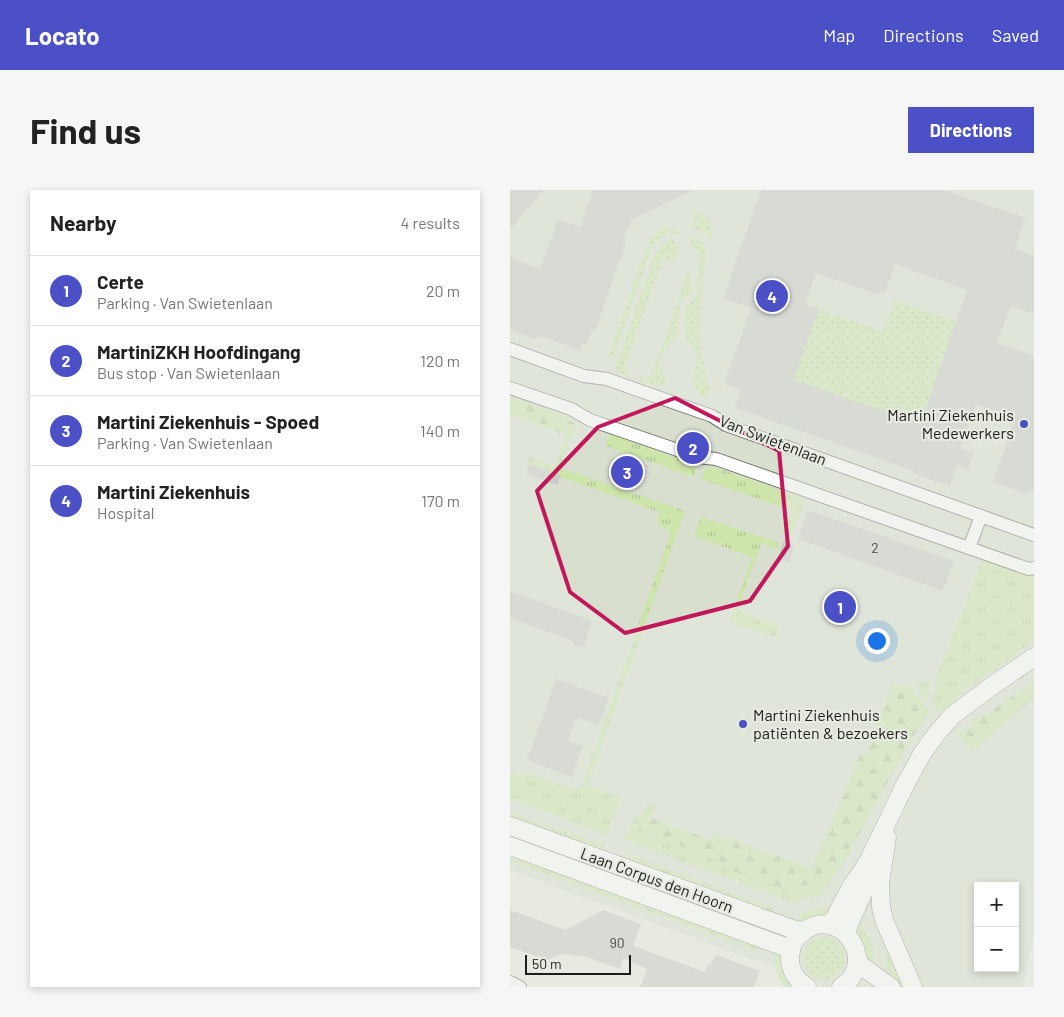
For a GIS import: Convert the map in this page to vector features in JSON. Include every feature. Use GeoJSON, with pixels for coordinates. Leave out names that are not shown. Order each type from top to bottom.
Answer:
{"type":"FeatureCollection","features":[{"type":"Feature","properties":{"kind":"main road"},"geometry":{"type":"LineString","coordinates":[[829,925],[867,864],[895,804],[922,754],[936,733],[953,715],[1034,657]]}},
{"type":"Feature","properties":{"kind":"main road"},"geometry":{"type":"LineString","coordinates":[[895,804],[884,848],[881,870],[881,907],[884,920],[913,987]]}},
{"type":"Feature","properties":{"kind":"main road","name":"Laan Corpus den Hoorn"},"geometry":{"type":"LineString","coordinates":[[510,826],[795,930],[805,930]]}},
{"type":"Feature","properties":{"kind":"main road","name":"Laan Corpus den Hoorn"},"geometry":{"type":"LineString","coordinates":[[510,846],[786,948],[791,952]]}},
{"type":"Feature","properties":{"kind":"main road"},"geometry":{"type":"LineString","coordinates":[[848,935],[848,926],[864,891],[867,864]]}},
{"type":"Feature","properties":{"kind":"main road"},"geometry":{"type":"LineString","coordinates":[[806,987],[798,980],[790,961],[795,940],[805,930],[816,926],[829,925],[837,927],[848,935],[856,948],[857,960],[850,985]]}},
{"type":"Feature","properties":{"kind":"main road"},"geometry":{"type":"LineString","coordinates":[[857,960],[863,967],[891,987]]}},
{"type":"Feature","properties":{"kind":"street","name":"Van Swietenlaan"},"geometry":{"type":"LineString","coordinates":[[510,350],[584,376],[607,379],[712,416],[726,425],[1034,535]]}},
{"type":"Feature","properties":{"kind":"street"},"geometry":{"type":"LineString","coordinates":[[510,388],[571,409],[590,420],[624,432],[698,457],[716,459],[1023,567],[1034,568]]}},
{"type":"Feature","properties":{"kind":"street"},"geometry":{"type":"LineString","coordinates":[[969,548],[981,516]]}},
{"type":"Feature","properties":{"kind":"street"},"geometry":{"type":"LineString","coordinates":[[510,982],[520,987]]}},
{"type":"Feature","properties":{"kind":"highlighted area"},"geometry":{"type":"Polygon","coordinates":[[[675,398],[779,451],[788,546],[750,601],[625,633],[570,592],[537,491],[598,427],[675,398]]]}},
{"type":"Feature","properties":{"kind":"shaded area"},"geometry":{"type":"Polygon","coordinates":[[[510,190],[1034,190],[1034,932],[1023,987],[827,987],[510,870],[510,190]]]}},
{"type":"Feature","properties":{"kind":"green space"},"geometry":{"type":"Polygon","coordinates":[[[696,212],[701,213],[711,222],[713,230],[712,239],[692,227],[696,212]]]}},
{"type":"Feature","properties":{"kind":"green space"},"geometry":{"type":"Polygon","coordinates":[[[660,228],[682,233],[681,235],[664,235],[652,247],[613,359],[608,357],[649,240],[660,228]]]}},
{"type":"Feature","properties":{"kind":"green space"},"geometry":{"type":"Polygon","coordinates":[[[689,235],[700,240],[707,252],[702,284],[700,326],[702,357],[710,393],[705,397],[700,395],[693,382],[696,356],[685,339],[686,307],[697,296],[699,254],[688,238],[689,235]]]}},
{"type":"Feature","properties":{"kind":"green space"},"geometry":{"type":"Polygon","coordinates":[[[671,240],[674,241],[678,249],[674,261],[663,258],[626,363],[628,364],[626,373],[631,375],[630,378],[617,372],[615,368],[654,258],[662,244],[671,240]]]}},
{"type":"Feature","properties":{"kind":"green space"},"geometry":{"type":"Polygon","coordinates":[[[689,269],[692,293],[681,301],[678,316],[679,334],[664,351],[659,360],[662,373],[668,381],[667,383],[650,385],[638,381],[637,379],[641,377],[648,379],[652,374],[689,269]]]}},
{"type":"Feature","properties":{"kind":"green space"},"geometry":{"type":"Polygon","coordinates":[[[895,300],[956,321],[920,424],[794,380],[819,309],[883,332],[895,300]]]}},
{"type":"Feature","properties":{"kind":"green space"},"geometry":{"type":"Polygon","coordinates":[[[510,397],[562,415],[575,423],[572,435],[566,435],[510,415],[510,397]]]}},
{"type":"Feature","properties":{"kind":"green space"},"geometry":{"type":"Polygon","coordinates":[[[610,434],[697,465],[693,477],[606,446],[610,434]]]}},
{"type":"Feature","properties":{"kind":"green space"},"geometry":{"type":"Polygon","coordinates":[[[566,435],[572,435],[560,468],[685,511],[588,785],[621,797],[607,834],[510,799],[510,772],[525,773],[571,789],[582,786],[671,532],[657,524],[659,512],[560,477],[561,475],[527,463],[529,457],[555,467],[566,435]]]}},
{"type":"Feature","properties":{"kind":"green space"},"geometry":{"type":"Polygon","coordinates":[[[715,467],[805,499],[792,536],[783,533],[791,510],[701,479],[705,468],[715,467]]]}},
{"type":"Feature","properties":{"kind":"green space"},"geometry":{"type":"Polygon","coordinates":[[[701,517],[779,543],[778,549],[761,543],[737,610],[780,625],[776,637],[730,621],[752,557],[694,536],[701,517]]]}},
{"type":"Feature","properties":{"kind":"green space"},"geometry":{"type":"Polygon","coordinates":[[[983,558],[1034,574],[1034,641],[968,688],[940,713],[932,705],[938,673],[983,558]]]}},
{"type":"Feature","properties":{"kind":"green space"},"geometry":{"type":"Polygon","coordinates":[[[931,680],[927,701],[914,686],[931,680]]]}},
{"type":"Feature","properties":{"kind":"green space"},"geometry":{"type":"Polygon","coordinates":[[[1034,681],[1034,697],[973,751],[957,735],[1034,681]]]}},
{"type":"Feature","properties":{"kind":"green space"},"geometry":{"type":"Polygon","coordinates":[[[892,684],[910,686],[930,711],[915,733],[843,864],[829,884],[784,887],[751,880],[716,860],[631,828],[644,817],[652,815],[651,818],[711,840],[714,833],[812,868],[860,755],[866,754],[892,684]]]}},
{"type":"Feature","properties":{"kind":"green space"},"geometry":{"type":"Polygon","coordinates":[[[653,802],[656,803],[652,815],[644,817],[632,828],[716,860],[727,865],[740,875],[794,887],[829,884],[821,896],[806,898],[795,903],[625,840],[635,818],[653,802]]]}},
{"type":"Feature","properties":{"kind":"green space"},"geometry":{"type":"Polygon","coordinates":[[[510,812],[605,846],[598,850],[510,822],[510,812]]]}},
{"type":"Feature","properties":{"kind":"green space"},"geometry":{"type":"Polygon","coordinates":[[[510,850],[760,943],[757,951],[510,861],[510,850]]]}},
{"type":"Feature","properties":{"kind":"green space"},"geometry":{"type":"Polygon","coordinates":[[[624,853],[773,908],[771,915],[623,859],[624,853]]]}},
{"type":"Feature","properties":{"kind":"green space"},"geometry":{"type":"Polygon","coordinates":[[[825,908],[832,909],[823,916],[813,920],[791,922],[806,912],[825,908]]]}},
{"type":"Feature","properties":{"kind":"green space"},"geometry":{"type":"Polygon","coordinates":[[[858,921],[866,931],[871,942],[874,953],[874,966],[862,949],[858,921]]]}},
{"type":"Feature","properties":{"kind":"green space"},"geometry":{"type":"Polygon","coordinates":[[[828,937],[836,940],[842,946],[845,958],[842,970],[836,976],[820,979],[812,976],[806,970],[803,954],[806,946],[812,940],[828,937]]]}},
{"type":"Feature","properties":{"kind":"green space"},"geometry":{"type":"Polygon","coordinates":[[[889,942],[908,987],[900,987],[887,978],[890,971],[885,968],[885,944],[889,942]]]}},
{"type":"Feature","properties":{"kind":"green space"},"geometry":{"type":"Polygon","coordinates":[[[775,951],[783,959],[793,987],[784,987],[779,979],[775,965],[775,951]]]}},
{"type":"Feature","properties":{"kind":"building"},"geometry":{"type":"Polygon","coordinates":[[[510,190],[544,190],[527,207],[510,229],[510,190]]]}},
{"type":"Feature","properties":{"kind":"building"},"geometry":{"type":"Polygon","coordinates":[[[593,190],[693,190],[631,220],[623,241],[626,243],[595,331],[592,330],[586,345],[582,343],[579,350],[540,336],[534,339],[510,330],[510,258],[540,269],[558,219],[580,227],[593,190]]]}},
{"type":"Feature","properties":{"kind":"building"},"geometry":{"type":"Polygon","coordinates":[[[761,190],[944,190],[1025,218],[1015,249],[1034,256],[1034,314],[1011,306],[997,343],[1034,356],[1034,493],[1028,491],[1027,494],[993,482],[1015,419],[976,404],[960,448],[974,453],[968,469],[957,465],[950,486],[864,453],[735,408],[741,390],[724,384],[751,308],[723,298],[761,190]],[[895,264],[885,292],[880,291],[879,295],[816,273],[805,305],[819,309],[794,380],[920,424],[967,290],[895,264]]]}},
{"type":"Feature","properties":{"kind":"building"},"geometry":{"type":"Polygon","coordinates":[[[529,464],[561,475],[557,485],[526,474],[529,464]]]}},
{"type":"Feature","properties":{"kind":"building"},"geometry":{"type":"Polygon","coordinates":[[[808,510],[954,561],[943,591],[798,539],[808,510]]]}},
{"type":"Feature","properties":{"kind":"building"},"geometry":{"type":"Polygon","coordinates":[[[783,542],[794,545],[789,563],[778,559],[783,542]]]}},
{"type":"Feature","properties":{"kind":"building"},"geometry":{"type":"Polygon","coordinates":[[[510,591],[592,621],[583,648],[572,644],[573,641],[510,618],[510,591]]]}},
{"type":"Feature","properties":{"kind":"building"},"geometry":{"type":"Polygon","coordinates":[[[556,679],[609,698],[599,725],[577,717],[568,741],[583,746],[572,777],[527,760],[556,679]]]}},
{"type":"Feature","properties":{"kind":"building"},"geometry":{"type":"Polygon","coordinates":[[[510,910],[566,930],[603,910],[641,924],[633,946],[705,972],[708,964],[710,965],[716,955],[760,971],[754,987],[640,987],[647,969],[623,958],[620,969],[584,956],[560,954],[548,960],[510,947],[510,910]]]}},
{"type":"Feature","properties":{"kind":"place","name":"Martini Ziekenhuis"},"geometry":{"type":"Point","coordinates":[772,296]}},
{"type":"Feature","properties":{"kind":"place","name":"Martini Ziekenhuis Medewerkers"},"geometry":{"type":"Point","coordinates":[1024,424]}},
{"type":"Feature","properties":{"kind":"place","name":"MartiniZKH Hoofdingang"},"geometry":{"type":"Point","coordinates":[693,448]}},
{"type":"Feature","properties":{"kind":"place","name":"Martini Ziekenhuis - Spoed"},"geometry":{"type":"Point","coordinates":[627,472]}},
{"type":"Feature","properties":{"kind":"place","name":"Certe"},"geometry":{"type":"Point","coordinates":[840,607]}},
{"type":"Feature","properties":{"kind":"place","name":"Martini Ziekenhuis patiënten & bezoekers"},"geometry":{"type":"Point","coordinates":[743,724]}}]}
